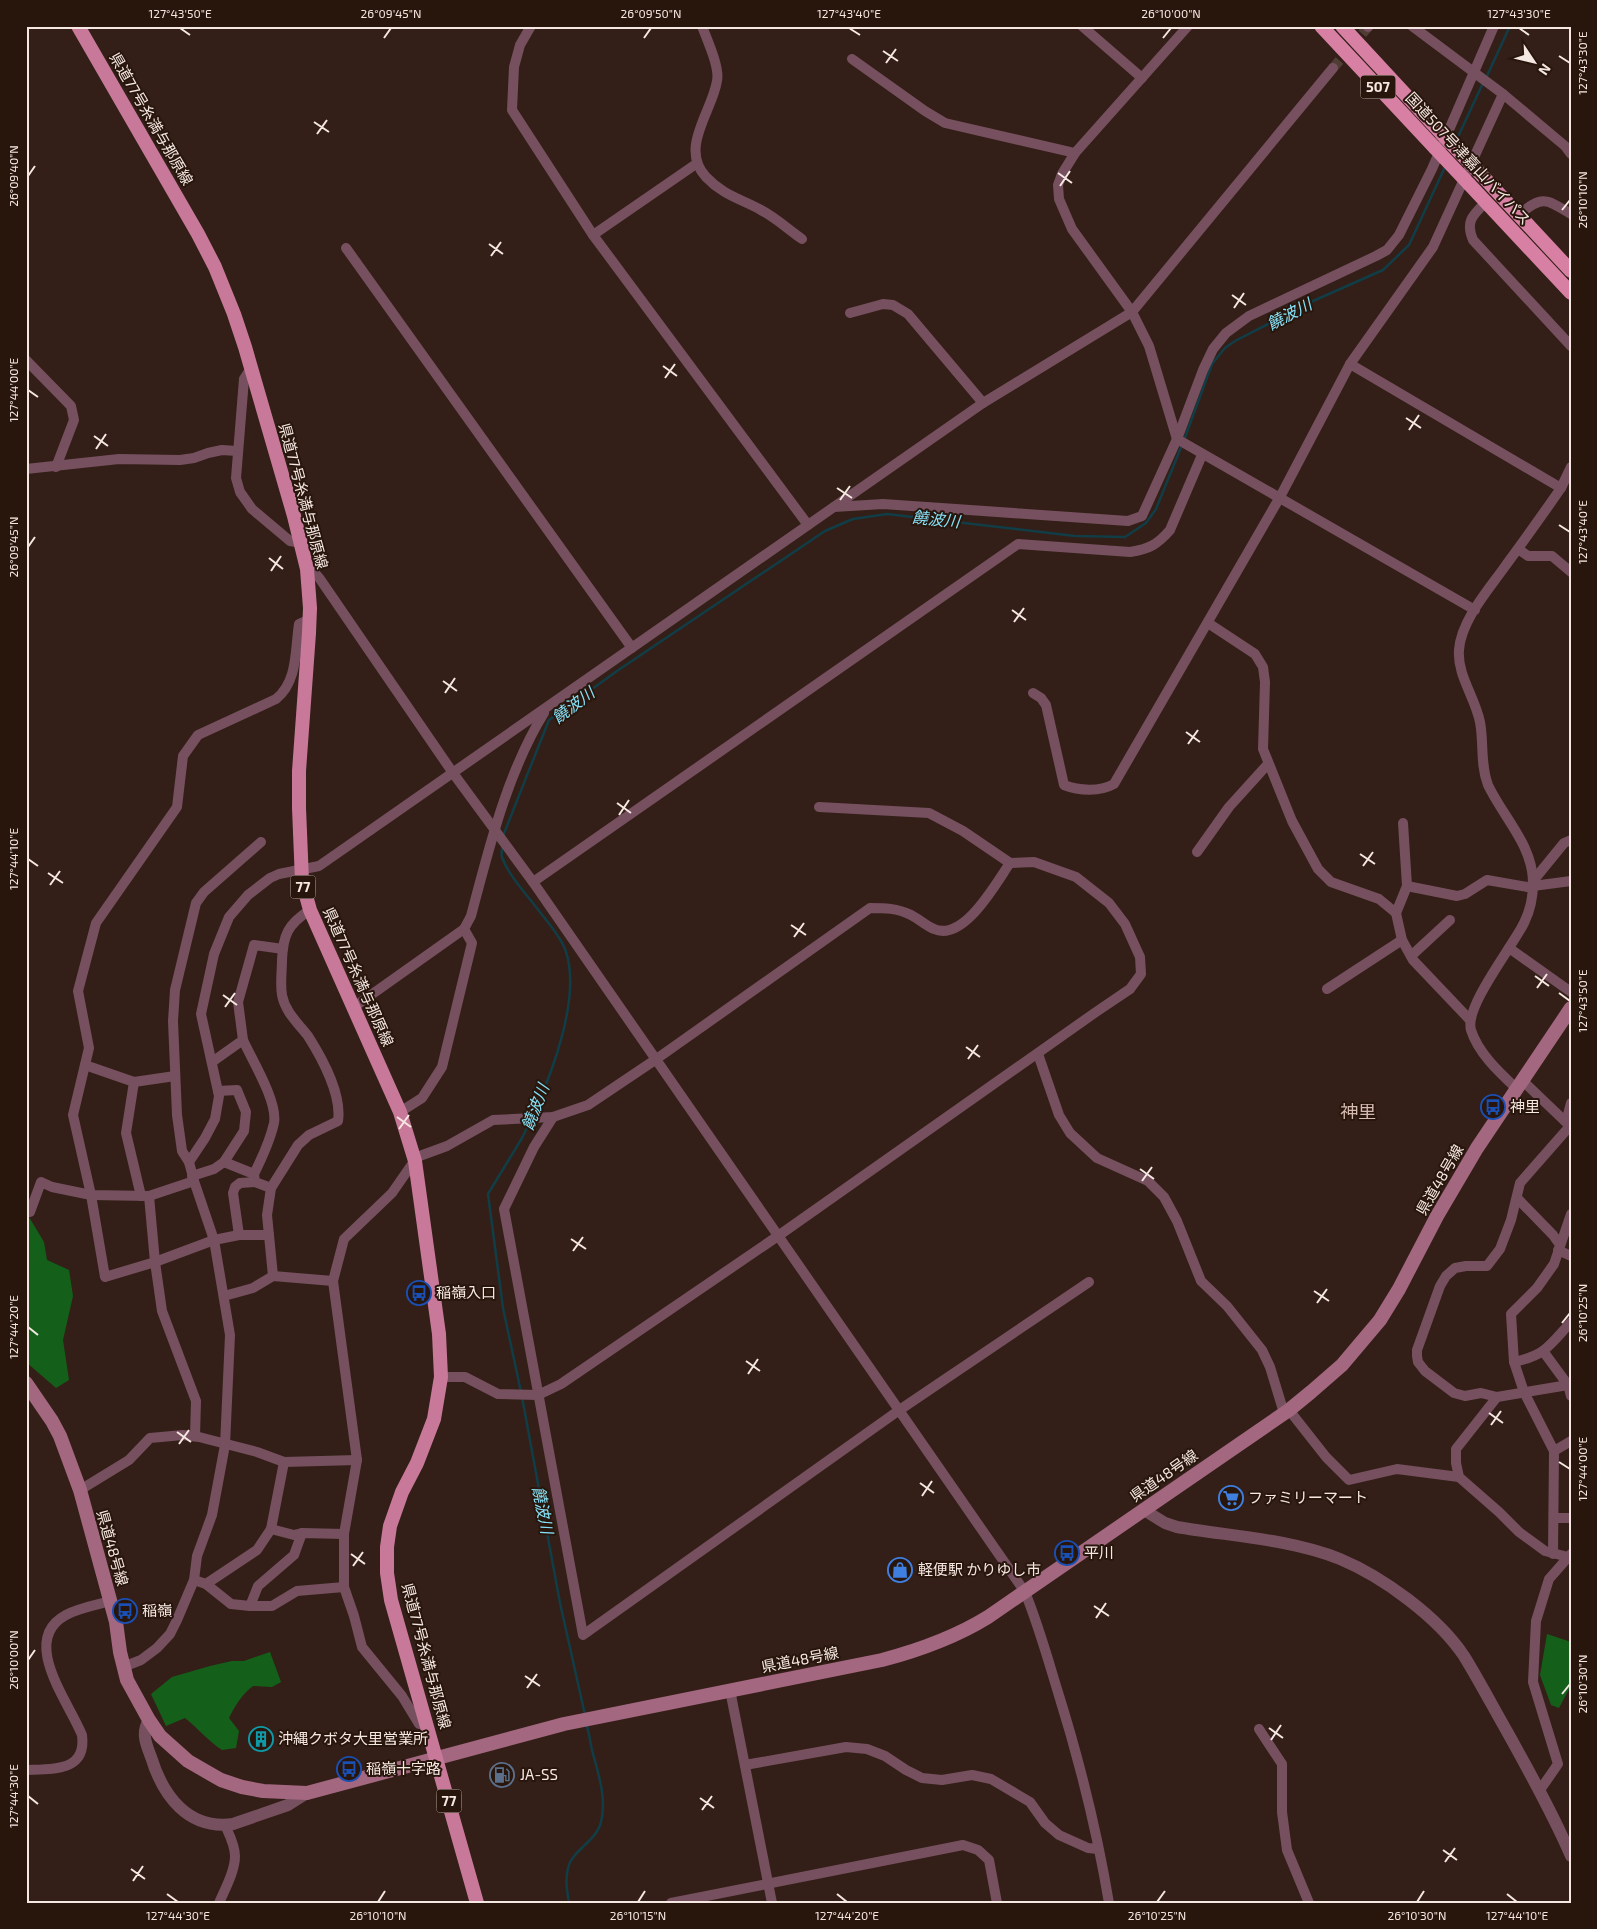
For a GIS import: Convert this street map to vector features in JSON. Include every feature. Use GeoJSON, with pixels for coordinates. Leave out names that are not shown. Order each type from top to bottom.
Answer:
{"type":"FeatureCollection","features":[{"type":"Feature","properties":{"kind":"highway","name":"国道507号津嘉山バイパス"},"geometry":{"type":"LineString","coordinates":[[1321,26],[1571,292]]}},
{"type":"Feature","properties":{"kind":"highway","name":"国道507号津嘉山バイパス"},"geometry":{"type":"LineString","coordinates":[[1342,26],[1571,271]]}},
{"type":"Feature","properties":{"kind":"main road","name":"県道77号糸満与那原線"},"geometry":{"type":"LineString","coordinates":[[78,26],[198,234],[215,267],[234,314],[252,368],[307,569],[310,619],[299,771],[302,881],[310,910],[400,1112],[415,1161],[439,1334],[441,1377],[434,1419],[417,1463],[396,1506],[390,1526],[387,1547],[387,1573],[391,1600],[477,1903]]}},
{"type":"Feature","properties":{"kind":"main road","name":"県道48号線"},"geometry":{"type":"LineString","coordinates":[[26,1383],[60,1436],[80,1490],[111,1601],[127,1680],[160,1736],[188,1761],[221,1780],[263,1791],[307,1793],[564,1724],[873,1662],[930,1646],[974,1626],[1286,1411],[1342,1366],[1380,1320],[1400,1289],[1437,1216],[1477,1148],[1571,1008]]}},
{"type":"Feature","properties":{"kind":"street"},"geometry":{"type":"LineString","coordinates":[[531,26],[520,45],[514,67],[512,110],[593,235],[808,525]]}},
{"type":"Feature","properties":{"kind":"street"},"geometry":{"type":"LineString","coordinates":[[702,26],[717,69],[718,80],[696,139],[696,164],[721,190],[739,201],[762,210],[802,239]]}},
{"type":"Feature","properties":{"kind":"street"},"geometry":{"type":"LineString","coordinates":[[1082,26],[1142,78]]}},
{"type":"Feature","properties":{"kind":"street"},"geometry":{"type":"LineString","coordinates":[[1188,26],[1075,153],[1062,174],[1058,185],[1059,199],[1072,229],[1132,312],[1149,346],[1177,439],[1475,610]]}},
{"type":"Feature","properties":{"kind":"street"},"geometry":{"type":"LineString","coordinates":[[1412,26],[1504,94],[1569,147]]}},
{"type":"Feature","properties":{"kind":"street"},"geometry":{"type":"LineString","coordinates":[[833,507],[883,504],[1128,521],[1142,516],[1177,439],[1203,370],[1213,349],[1226,333],[1249,316],[1387,250],[1399,235],[1432,169],[1494,26]]}},
{"type":"Feature","properties":{"kind":"street"},"geometry":{"type":"LineString","coordinates":[[852,59],[945,123],[1075,153]]}},
{"type":"Feature","properties":{"kind":"street"},"geometry":{"type":"LineString","coordinates":[[188,1162],[205,1138],[215,1119],[218,1091],[201,1014],[214,954],[229,917],[248,895],[270,878],[279,874],[319,866],[983,403],[1132,312],[1333,68]]}},
{"type":"Feature","properties":{"kind":"street"},"geometry":{"type":"LineString","coordinates":[[1033,693],[1041,698],[1046,705],[1064,785],[1076,790],[1108,788],[1114,784],[1280,497],[1350,364],[1433,247],[1504,94]]}},
{"type":"Feature","properties":{"kind":"street"},"geometry":{"type":"LineString","coordinates":[[593,235],[696,164]]}},
{"type":"Feature","properties":{"kind":"street"},"geometry":{"type":"LineString","coordinates":[[1519,215],[1532,204],[1541,200],[1553,203],[1571,214]]}},
{"type":"Feature","properties":{"kind":"street"},"geometry":{"type":"LineString","coordinates":[[1486,202],[1472,216],[1469,224],[1473,240],[1571,346]]}},
{"type":"Feature","properties":{"kind":"street"},"geometry":{"type":"LineString","coordinates":[[346,248],[632,648]]}},
{"type":"Feature","properties":{"kind":"street"},"geometry":{"type":"LineString","coordinates":[[850,313],[883,304],[893,304],[908,314],[983,403]]}},
{"type":"Feature","properties":{"kind":"street"},"geometry":{"type":"LineString","coordinates":[[26,360],[71,406],[74,420],[56,467]]}},
{"type":"Feature","properties":{"kind":"street"},"geometry":{"type":"LineString","coordinates":[[1350,364],[1561,488]]}},
{"type":"Feature","properties":{"kind":"street"},"geometry":{"type":"LineString","coordinates":[[252,368],[244,380],[236,478],[245,501],[290,541],[301,543]]}},
{"type":"Feature","properties":{"kind":"street"},"geometry":{"type":"LineString","coordinates":[[26,469],[119,459],[180,460],[222,450],[237,451]]}},
{"type":"Feature","properties":{"kind":"street"},"geometry":{"type":"LineString","coordinates":[[533,882],[1018,544],[1130,552],[1147,549],[1161,541],[1170,530],[1202,455]]}},
{"type":"Feature","properties":{"kind":"street"},"geometry":{"type":"LineString","coordinates":[[1569,1125],[1491,1062],[1480,1048],[1471,1029],[1470,1020],[1486,985],[1524,923],[1532,902],[1533,872],[1521,839],[1489,787],[1483,772],[1480,722],[1459,661],[1459,649],[1463,634],[1475,610],[1561,488],[1571,467]]}},
{"type":"Feature","properties":{"kind":"street"},"geometry":{"type":"LineString","coordinates":[[1518,549],[1528,556],[1552,556],[1571,572]]}},
{"type":"Feature","properties":{"kind":"street"},"geometry":{"type":"LineString","coordinates":[[307,569],[314,572],[320,579],[453,773],[533,882],[1025,1592],[1035,1617],[1073,1742],[1109,1903]]}},
{"type":"Feature","properties":{"kind":"street"},"geometry":{"type":"LineString","coordinates":[[269,1235],[239,1235],[214,1240],[154,1262],[105,1277],[91,1195],[73,1115],[89,1048],[78,992],[96,923],[177,807],[183,756],[198,735],[276,699],[282,694],[288,686],[292,674],[299,624],[310,619]]}},
{"type":"Feature","properties":{"kind":"street"},"geometry":{"type":"LineString","coordinates":[[1208,623],[1255,654],[1263,667],[1266,682],[1262,749],[1280,788],[1292,821],[1318,869],[1331,882],[1379,900],[1396,913]]}},
{"type":"Feature","properties":{"kind":"street"},"geometry":{"type":"LineString","coordinates":[[354,1007],[464,929],[471,916],[494,829],[530,735],[547,708]]}},
{"type":"Feature","properties":{"kind":"street"},"geometry":{"type":"LineString","coordinates":[[1197,852],[1229,807],[1268,764]]}},
{"type":"Feature","properties":{"kind":"street"},"geometry":{"type":"LineString","coordinates":[[441,1377],[465,1377],[498,1394],[538,1395],[561,1384],[778,1236],[1130,990],[1141,974],[1140,957],[1125,924],[1109,903],[1076,876],[1034,862],[1010,863],[963,831],[929,812],[819,807]]}},
{"type":"Feature","properties":{"kind":"street"},"geometry":{"type":"LineString","coordinates":[[1403,823],[1407,886],[1396,913],[1402,940],[1411,956],[1470,1020]]}},
{"type":"Feature","properties":{"kind":"street"},"geometry":{"type":"LineString","coordinates":[[1533,885],[1564,842],[1571,840]]}},
{"type":"Feature","properties":{"kind":"street"},"geometry":{"type":"LineString","coordinates":[[123,1667],[149,1655],[170,1634],[194,1580],[197,1556],[212,1515],[225,1445],[230,1335],[214,1240],[188,1162],[182,1151],[177,1115],[173,1021],[175,990],[196,903],[204,892],[261,842]]}},
{"type":"Feature","properties":{"kind":"street"},"geometry":{"type":"LineString","coordinates":[[427,1723],[419,1724],[402,1696],[362,1647],[344,1587],[344,1534],[357,1460],[333,1281],[344,1239],[392,1194],[417,1156],[447,1146],[493,1120],[552,1117],[588,1105],[870,908],[892,908],[911,915],[934,929],[943,931],[954,928],[972,917],[1010,863]]}},
{"type":"Feature","properties":{"kind":"street"},"geometry":{"type":"LineString","coordinates":[[1407,886],[1456,896],[1466,894],[1487,880],[1533,885],[1571,881]]}},
{"type":"Feature","properties":{"kind":"street"},"geometry":{"type":"LineString","coordinates":[[274,1276],[266,1215],[271,1188],[298,1145],[309,1135],[338,1121],[339,1115],[336,1095],[325,1066],[308,1036],[288,1012],[282,994],[283,940],[288,930],[300,917],[310,910]]}},
{"type":"Feature","properties":{"kind":"street"},"geometry":{"type":"LineString","coordinates":[[1411,956],[1450,920]]}},
{"type":"Feature","properties":{"kind":"street"},"geometry":{"type":"LineString","coordinates":[[400,1112],[422,1098],[442,1067],[472,943],[464,929]]}},
{"type":"Feature","properties":{"kind":"street"},"geometry":{"type":"LineString","coordinates":[[1327,989],[1402,940]]}},
{"type":"Feature","properties":{"kind":"street"},"geometry":{"type":"LineString","coordinates":[[255,1178],[267,1147],[274,1121],[272,1103],[243,1040],[238,1002],[254,945],[283,950]]}},
{"type":"Feature","properties":{"kind":"street"},"geometry":{"type":"LineString","coordinates":[[1509,948],[1571,992]]}},
{"type":"Feature","properties":{"kind":"street"},"geometry":{"type":"LineString","coordinates":[[212,1062],[243,1040]]}},
{"type":"Feature","properties":{"kind":"street"},"geometry":{"type":"LineString","coordinates":[[1038,1054],[1059,1115],[1070,1133],[1097,1158],[1148,1181],[1164,1197],[1177,1221],[1201,1281],[1227,1306],[1262,1350],[1286,1411],[1326,1457],[1349,1480],[1396,1469],[1460,1477]]}},
{"type":"Feature","properties":{"kind":"street"},"geometry":{"type":"LineString","coordinates":[[85,1065],[134,1082],[175,1076]]}},
{"type":"Feature","properties":{"kind":"street"},"geometry":{"type":"LineString","coordinates":[[134,1082],[126,1133],[145,1196],[162,1311],[196,1402],[195,1436]]}},
{"type":"Feature","properties":{"kind":"street"},"geometry":{"type":"LineString","coordinates":[[30,1212],[41,1182],[52,1187],[91,1195],[145,1196],[193,1179],[214,1169],[224,1162],[244,1131],[246,1112],[237,1090],[218,1091]]}},
{"type":"Feature","properties":{"kind":"street"},"geometry":{"type":"LineString","coordinates":[[1569,1384],[1497,1397],[1481,1393],[1465,1396],[1454,1392],[1425,1371],[1418,1362],[1417,1350],[1440,1286],[1446,1276],[1455,1268],[1487,1266],[1500,1249],[1520,1183],[1569,1125],[1571,1102]]}},
{"type":"Feature","properties":{"kind":"street"},"geometry":{"type":"LineString","coordinates":[[552,1117],[534,1147],[504,1209],[583,1635],[898,1411],[1089,1282]]}},
{"type":"Feature","properties":{"kind":"street"},"geometry":{"type":"LineString","coordinates":[[224,1162],[271,1188]]}},
{"type":"Feature","properties":{"kind":"street"},"geometry":{"type":"LineString","coordinates":[[239,1235],[232,1193],[234,1187],[240,1183],[255,1178]]}},
{"type":"Feature","properties":{"kind":"street"},"geometry":{"type":"LineString","coordinates":[[1516,1198],[1554,1235],[1559,1248],[1571,1256]]}},
{"type":"Feature","properties":{"kind":"street"},"geometry":{"type":"LineString","coordinates":[[1553,1554],[1554,1451],[1524,1392],[1514,1362],[1511,1314],[1537,1288],[1554,1264],[1571,1214]]}},
{"type":"Feature","properties":{"kind":"street"},"geometry":{"type":"LineString","coordinates":[[224,1296],[253,1288],[274,1276],[333,1281]]}},
{"type":"Feature","properties":{"kind":"street"},"geometry":{"type":"LineString","coordinates":[[1514,1362],[1531,1358],[1543,1352],[1571,1322]]}},
{"type":"Feature","properties":{"kind":"street"},"geometry":{"type":"LineString","coordinates":[[1543,1352],[1569,1384],[1571,1396]]}},
{"type":"Feature","properties":{"kind":"street"},"geometry":{"type":"LineString","coordinates":[[1497,1397],[1456,1449],[1456,1463],[1460,1477],[1500,1512],[1519,1532],[1545,1551],[1553,1554],[1570,1555]]}},
{"type":"Feature","properties":{"kind":"street"},"geometry":{"type":"LineString","coordinates":[[80,1490],[129,1460],[150,1438],[183,1435],[195,1436],[257,1452],[284,1462],[357,1460]]}},
{"type":"Feature","properties":{"kind":"street"},"geometry":{"type":"LineString","coordinates":[[1554,1451],[1571,1441]]}},
{"type":"Feature","properties":{"kind":"street"},"geometry":{"type":"LineString","coordinates":[[206,1584],[257,1550],[271,1529],[284,1462]]}},
{"type":"Feature","properties":{"kind":"street"},"geometry":{"type":"LineString","coordinates":[[1144,1510],[1165,1523],[1176,1527],[1292,1545],[1339,1559],[1386,1584],[1410,1601],[1440,1628],[1463,1655],[1540,1790],[1571,1856]]}},
{"type":"Feature","properties":{"kind":"street"},"geometry":{"type":"LineString","coordinates":[[1554,1518],[1571,1518]]}},
{"type":"Feature","properties":{"kind":"street"},"geometry":{"type":"LineString","coordinates":[[271,1529],[294,1535],[302,1533],[344,1534]]}},
{"type":"Feature","properties":{"kind":"street"},"geometry":{"type":"LineString","coordinates":[[250,1606],[258,1586],[294,1556],[302,1533]]}},
{"type":"Feature","properties":{"kind":"street"},"geometry":{"type":"LineString","coordinates":[[1540,1790],[1558,1764],[1533,1682],[1536,1622],[1549,1579],[1570,1555]]}},
{"type":"Feature","properties":{"kind":"street"},"geometry":{"type":"LineString","coordinates":[[194,1580],[206,1584],[230,1604],[250,1606],[272,1606],[297,1591],[344,1587]]}},
{"type":"Feature","properties":{"kind":"street"},"geometry":{"type":"LineString","coordinates":[[26,1770],[62,1768],[71,1764],[78,1756],[82,1747],[82,1735],[48,1664],[46,1648],[53,1627],[64,1616],[111,1601]]}},
{"type":"Feature","properties":{"kind":"street"},"geometry":{"type":"LineString","coordinates":[[730,1690],[772,1903]]}},
{"type":"Feature","properties":{"kind":"street"},"geometry":{"type":"LineString","coordinates":[[149,1720],[145,1726],[144,1736],[153,1763],[167,1794],[175,1804],[193,1817],[209,1823],[225,1825],[274,1811],[307,1793]]}},
{"type":"Feature","properties":{"kind":"street"},"geometry":{"type":"LineString","coordinates":[[1259,1730],[1282,1764],[1282,1812],[1287,1850],[1309,1903]]}},
{"type":"Feature","properties":{"kind":"street"},"geometry":{"type":"LineString","coordinates":[[744,1765],[846,1747],[867,1749],[885,1756],[922,1778],[942,1780],[972,1776],[991,1779],[1030,1802],[1045,1823],[1059,1835],[1088,1848],[1098,1849]]}},
{"type":"Feature","properties":{"kind":"street"},"geometry":{"type":"LineString","coordinates":[[219,1903],[233,1868],[235,1856],[225,1825]]}},
{"type":"Feature","properties":{"kind":"street"},"geometry":{"type":"LineString","coordinates":[[671,1903],[963,1845],[978,1850],[989,1860],[997,1903]]}},
{"type":"Feature","properties":{"kind":"green space"},"geometry":{"type":"Polygon","coordinates":[[[26,1212],[44,1242],[47,1260],[69,1270],[73,1296],[63,1340],[69,1380],[56,1388],[26,1362],[26,1212]]]}},
{"type":"Feature","properties":{"kind":"green space"},"geometry":{"type":"Polygon","coordinates":[[[1547,1634],[1571,1642],[1571,1689],[1569,1689],[1559,1708],[1551,1705],[1540,1675],[1547,1634]]]}},
{"type":"Feature","properties":{"kind":"green space"},"geometry":{"type":"Polygon","coordinates":[[[270,1652],[281,1682],[272,1687],[253,1686],[239,1700],[229,1718],[239,1731],[236,1748],[222,1750],[185,1718],[166,1726],[151,1694],[172,1677],[232,1661],[244,1661],[270,1652]]]}},
{"type":"Feature","properties":{"kind":"waterway","name":"饒波川"},"geometry":{"type":"LineString","coordinates":[[1486,78],[1510,26]]}},
{"type":"Feature","properties":{"kind":"waterway","name":"饒波川"},"geometry":{"type":"LineString","coordinates":[[1456,141],[1483,83]]}},
{"type":"Feature","properties":{"kind":"waterway","name":"饒波川"},"geometry":{"type":"LineString","coordinates":[[1184,440],[1212,364],[1225,348],[1313,301],[1383,270],[1409,245],[1445,167]]}},
{"type":"Feature","properties":{"kind":"waterway","name":"饒波川"},"geometry":{"type":"LineString","coordinates":[[503,836],[549,720],[617,671],[825,531],[853,519],[887,514],[1075,536],[1125,537],[1146,523],[1156,509],[1182,445]]}},
{"type":"Feature","properties":{"kind":"waterway","name":"饒波川"},"geometry":{"type":"LineString","coordinates":[[503,846],[502,856],[505,864],[560,939],[565,949],[569,967],[570,988],[563,1033],[549,1077],[533,1114]]}},
{"type":"Feature","properties":{"kind":"waterway","name":"饒波川"},"geometry":{"type":"LineString","coordinates":[[521,1392],[503,1308],[488,1194],[530,1122]]}},
{"type":"Feature","properties":{"kind":"waterway","name":"饒波川"},"geometry":{"type":"LineString","coordinates":[[522,1397],[560,1603],[585,1715]]}},
{"type":"Feature","properties":{"kind":"waterway","name":"饒波川"},"geometry":{"type":"LineString","coordinates":[[569,1903],[566,1881],[570,1862],[595,1835],[599,1829],[603,1813],[601,1786],[586,1723]]}},
{"type":"Feature","properties":{"kind":"tunnel"},"geometry":{"type":"LineString","coordinates":[[1333,68],[1368,27]]}},
{"type":"Feature","properties":{"kind":"place","name":"神里"},"geometry":{"type":"Point","coordinates":[1493,1107]}},
{"type":"Feature","properties":{"kind":"place","name":"稲嶺入口"},"geometry":{"type":"Point","coordinates":[419,1293]}},
{"type":"Feature","properties":{"kind":"place","name":"ファミリーマート"},"geometry":{"type":"Point","coordinates":[1231,1498]}},
{"type":"Feature","properties":{"kind":"place","name":"平川"},"geometry":{"type":"Point","coordinates":[1067,1553]}},
{"type":"Feature","properties":{"kind":"place","name":"軽便駅 かりゆし市"},"geometry":{"type":"Point","coordinates":[900,1570]}},
{"type":"Feature","properties":{"kind":"place","name":"稲嶺"},"geometry":{"type":"Point","coordinates":[125,1611]}},
{"type":"Feature","properties":{"kind":"place","name":"沖縄クボタ大里営業所"},"geometry":{"type":"Point","coordinates":[261,1739]}},
{"type":"Feature","properties":{"kind":"place","name":"稲嶺十字路"},"geometry":{"type":"Point","coordinates":[349,1769]}},
{"type":"Feature","properties":{"kind":"place","name":"JA-SS"},"geometry":{"type":"Point","coordinates":[502,1775]}},
{"type":"Feature","properties":{"kind":"district","name":"神里"},"geometry":{"type":"Point","coordinates":[1358,1112]}}]}
